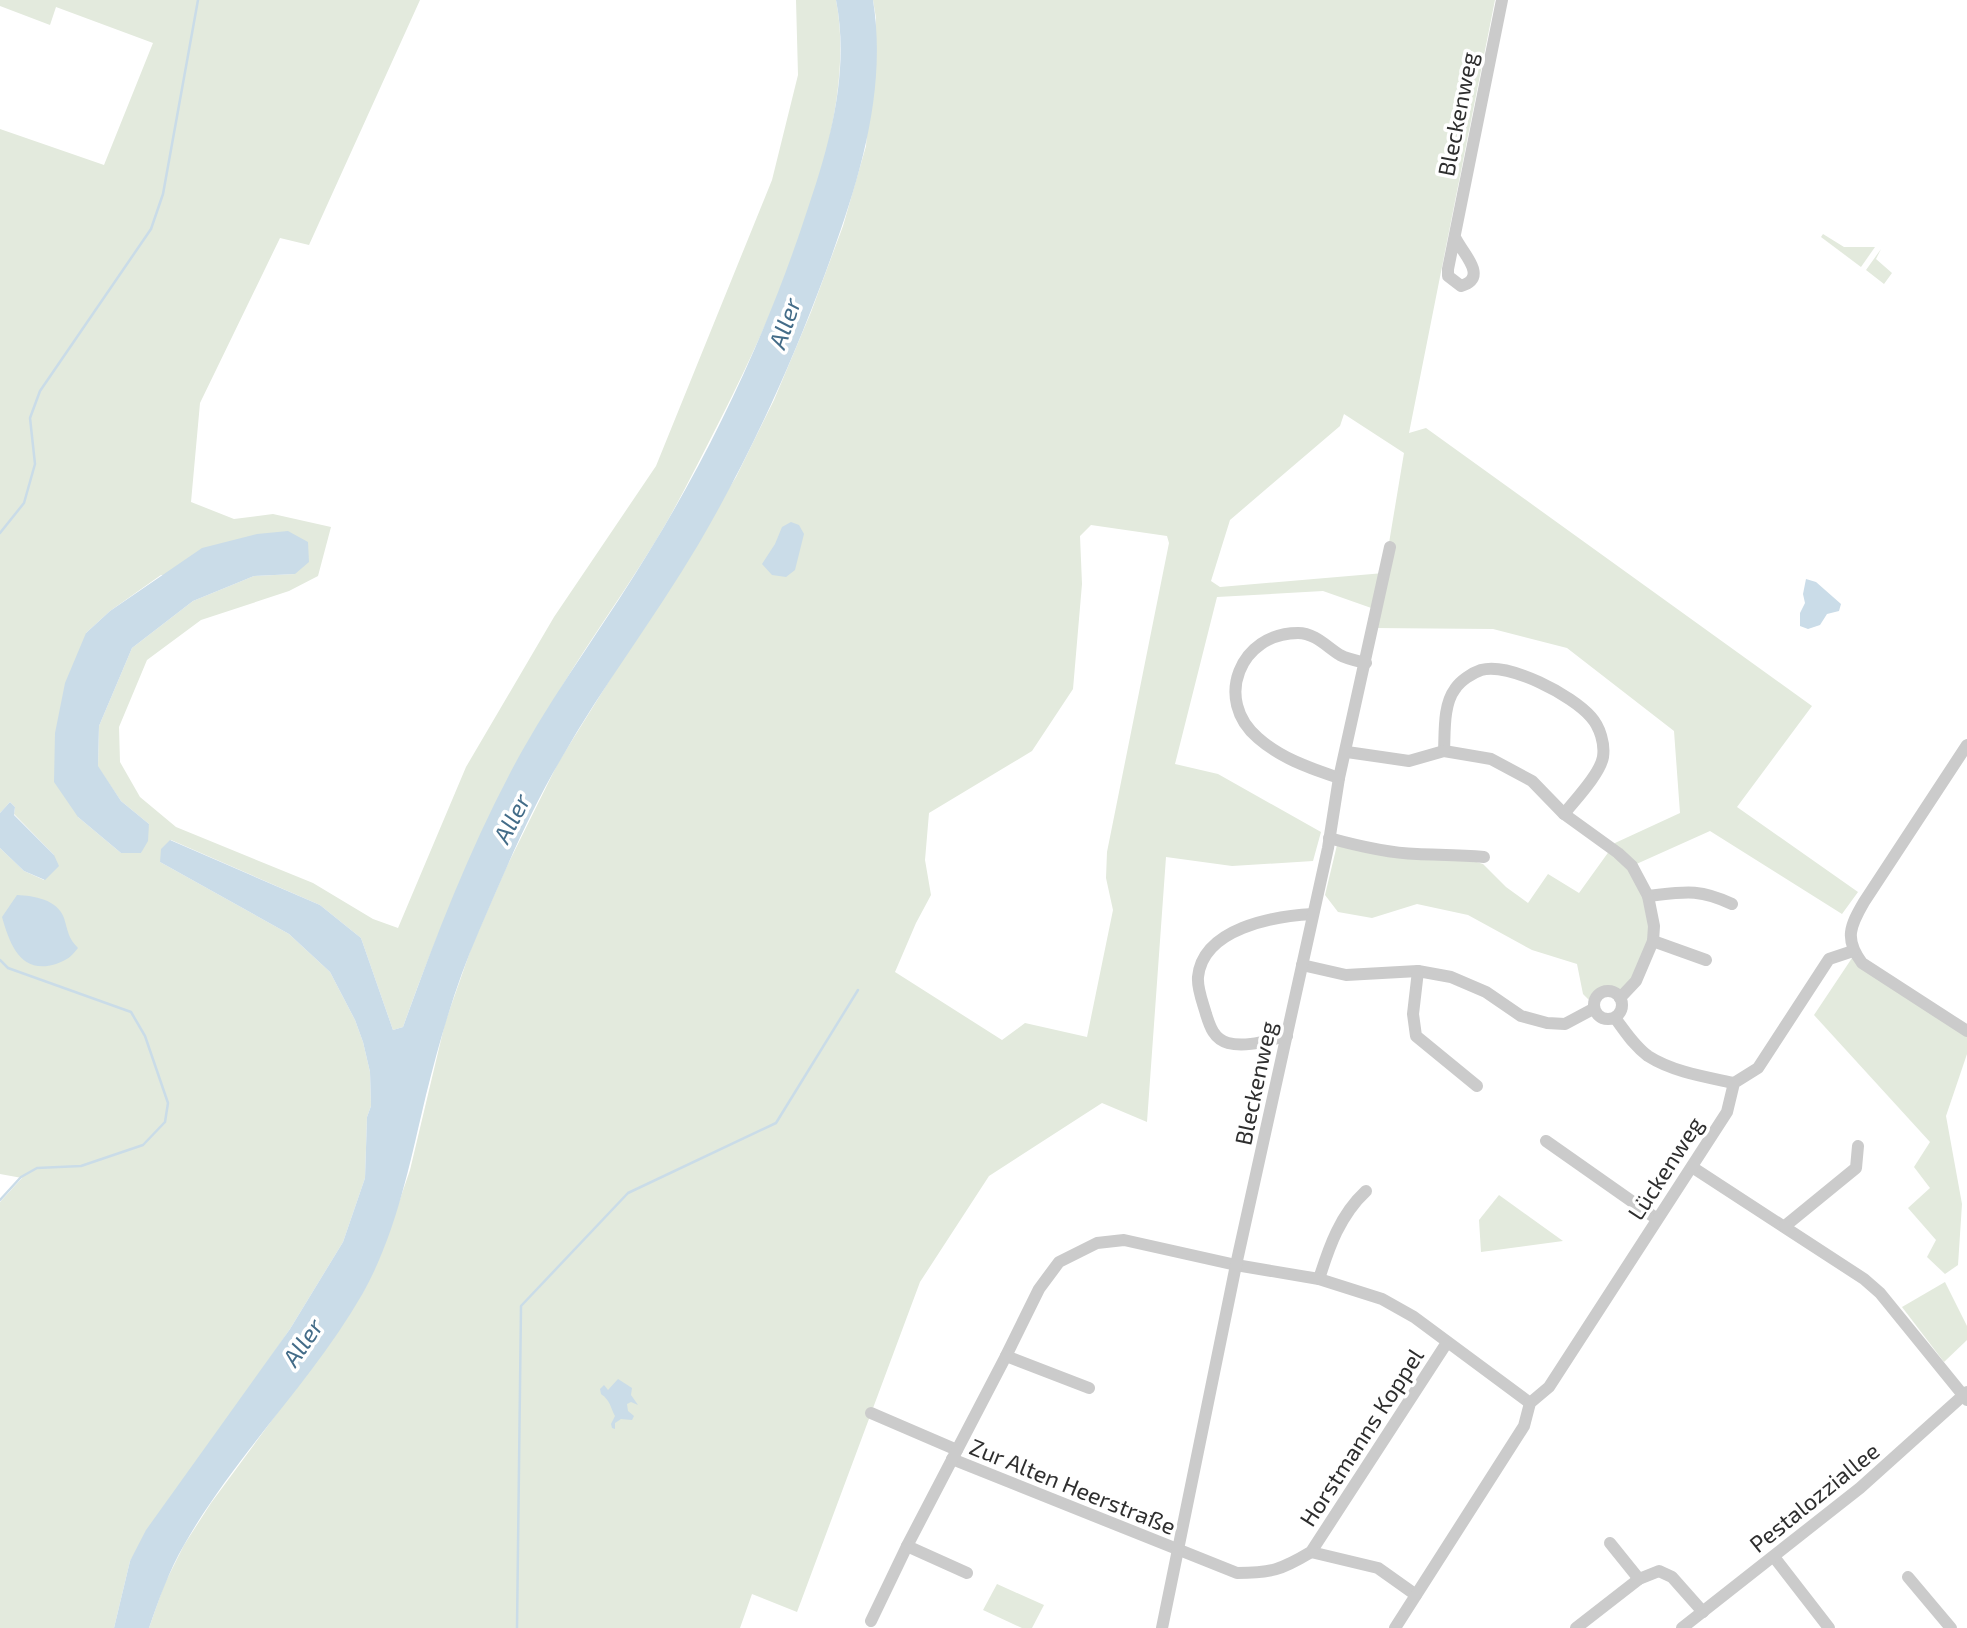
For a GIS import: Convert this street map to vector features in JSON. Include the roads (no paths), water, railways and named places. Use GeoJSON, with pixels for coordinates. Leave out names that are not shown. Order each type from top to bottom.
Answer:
{"type":"FeatureCollection","features":[{"type":"Feature","properties":{"kind":"street","name":"Bleckenweg"},"geometry":{"type":"LineString","coordinates":[[1455,237],[1474,267],[1474,276],[1461,286],[1445,278],[1502,0]]}},
{"type":"Feature","properties":{"kind":"street","name":"Bleckenweg"},"geometry":{"type":"LineString","coordinates":[[1163,1628],[1236,1265],[1303,965],[1339,778],[1347,752],[1390,547]]}},
{"type":"Feature","properties":{"kind":"street"},"geometry":{"type":"LineString","coordinates":[[1339,778],[1291,761],[1257,737],[1239,714],[1234,695],[1241,667],[1256,646],[1276,636],[1300,633],[1322,641],[1342,656],[1366,663]]}},
{"type":"Feature","properties":{"kind":"street"},"geometry":{"type":"LineString","coordinates":[[1444,751],[1446,715],[1454,690],[1466,678],[1482,670],[1508,670],[1539,683],[1572,701],[1591,717],[1601,734],[1603,757],[1597,771],[1564,814]]}},
{"type":"Feature","properties":{"kind":"street"},"geometry":{"type":"LineString","coordinates":[[1967,745],[1854,918],[1850,932],[1853,951],[1862,963],[1967,1031]]}},
{"type":"Feature","properties":{"kind":"street"},"geometry":{"type":"LineString","coordinates":[[1347,752],[1409,761],[1444,751],[1491,759],[1532,780],[1564,814],[1624,858],[1632,866],[1648,896],[1654,926],[1653,941],[1636,981],[1620,998]]}},
{"type":"Feature","properties":{"kind":"street"},"geometry":{"type":"LineString","coordinates":[[1329,838],[1366,848],[1416,854],[1451,853],[1484,858]]}},
{"type":"Feature","properties":{"kind":"street"},"geometry":{"type":"LineString","coordinates":[[1648,896],[1686,891],[1709,893],[1732,904]]}},
{"type":"Feature","properties":{"kind":"street"},"geometry":{"type":"LineString","coordinates":[[1287,1036],[1241,1045],[1224,1042],[1214,1034],[1209,1023],[1198,978],[1203,961],[1211,948],[1223,938],[1257,922],[1283,915],[1312,914]]}},
{"type":"Feature","properties":{"kind":"street"},"geometry":{"type":"LineString","coordinates":[[1653,941],[1706,960]]}},
{"type":"Feature","properties":{"kind":"street"},"geometry":{"type":"LineString","coordinates":[[1615,1017],[1632,1041],[1649,1056],[1688,1073],[1734,1083],[1758,1068],[1829,959],[1853,951]]}},
{"type":"Feature","properties":{"kind":"street"},"geometry":{"type":"LineString","coordinates":[[1303,965],[1346,975],[1418,971],[1451,977],[1486,992],[1521,1016],[1547,1023],[1565,1024],[1593,1009]]}},
{"type":"Feature","properties":{"kind":"street"},"geometry":{"type":"LineString","coordinates":[[1418,971],[1413,1014],[1416,1035],[1477,1086]]}},
{"type":"Feature","properties":{"kind":"street"},"geometry":{"type":"LineString","coordinates":[[1604,991],[1613,992],[1620,998],[1622,1007],[1619,1015],[1615,1017],[1602,1019],[1593,1009],[1594,1000],[1604,991]]}},
{"type":"Feature","properties":{"kind":"street","name":"Lückenweg"},"geometry":{"type":"LineString","coordinates":[[1395,1628],[1524,1426],[1530,1403],[1549,1387],[1727,1112],[1734,1083]]}},
{"type":"Feature","properties":{"kind":"street"},"geometry":{"type":"LineString","coordinates":[[1546,1141],[1657,1219]]}},
{"type":"Feature","properties":{"kind":"street"},"geometry":{"type":"LineString","coordinates":[[1785,1226],[1856,1168],[1858,1146]]}},
{"type":"Feature","properties":{"kind":"street"},"geometry":{"type":"LineString","coordinates":[[1692,1167],[1864,1279],[1880,1293],[1966,1396]]}},
{"type":"Feature","properties":{"kind":"street"},"geometry":{"type":"LineString","coordinates":[[1319,1279],[1335,1233],[1354,1202],[1366,1191]]}},
{"type":"Feature","properties":{"kind":"street"},"geometry":{"type":"LineString","coordinates":[[871,1621],[1039,1289],[1059,1262],[1097,1243],[1124,1240],[1137,1242],[1236,1265],[1319,1279],[1382,1299],[1414,1317],[1530,1403]]}},
{"type":"Feature","properties":{"kind":"street","name":"Horstmanns Koppel"},"geometry":{"type":"LineString","coordinates":[[1179,1551],[1237,1573],[1267,1573],[1289,1566],[1311,1552],[1446,1343]]}},
{"type":"Feature","properties":{"kind":"street"},"geometry":{"type":"LineString","coordinates":[[1006,1356],[1090,1388]]}},
{"type":"Feature","properties":{"kind":"street","name":"Pestalozziallee"},"geometry":{"type":"LineString","coordinates":[[1682,1628],[1860,1488],[1966,1396]]}},
{"type":"Feature","properties":{"kind":"street","name":"Zur Alten Heerstraße"},"geometry":{"type":"LineString","coordinates":[[871,1413],[955,1455],[1179,1551]]}},
{"type":"Feature","properties":{"kind":"street"},"geometry":{"type":"LineString","coordinates":[[1610,1543],[1639,1579]]}},
{"type":"Feature","properties":{"kind":"street"},"geometry":{"type":"LineString","coordinates":[[908,1546],[967,1573]]}},
{"type":"Feature","properties":{"kind":"street","name":"Horstmanns Koppel"},"geometry":{"type":"LineString","coordinates":[[1311,1552],[1378,1568],[1416,1595]]}},
{"type":"Feature","properties":{"kind":"street"},"geometry":{"type":"LineString","coordinates":[[1774,1557],[1829,1628]]}},
{"type":"Feature","properties":{"kind":"street"},"geometry":{"type":"LineString","coordinates":[[1576,1628],[1639,1579],[1659,1571],[1672,1577],[1703,1612]]}},
{"type":"Feature","properties":{"kind":"street"},"geometry":{"type":"LineString","coordinates":[[1908,1577],[1951,1628]]}},
{"type":"Feature","properties":{"kind":"water","name":"Aller"},"geometry":{"type":"Polygon","coordinates":[[[836,0],[873,0],[877,35],[873,105],[867,140],[848,208],[812,309],[783,378],[751,446],[698,545],[577,732],[538,800],[517,844],[456,991],[437,1053],[394,1221],[363,1293],[321,1357],[204,1512],[174,1565],[149,1628],[114,1628],[130,1561],[146,1530],[290,1329],[343,1242],[365,1178],[367,1117],[371,1106],[370,1072],[363,1042],[355,1020],[330,972],[289,934],[160,862],[161,849],[170,840],[320,905],[361,938],[393,1030],[403,1027],[457,887],[504,784],[537,725],[674,510],[718,428],[758,342],[792,255],[830,134],[841,54],[836,0]]]}},
{"type":"Feature","properties":{"kind":"water"},"geometry":{"type":"Polygon","coordinates":[[[791,522],[799,525],[804,534],[795,570],[786,577],[772,575],[762,564],[782,527],[791,522]]]}},
{"type":"Feature","properties":{"kind":"water"},"geometry":{"type":"Polygon","coordinates":[[[288,531],[308,542],[309,562],[295,574],[254,576],[193,601],[132,648],[99,726],[98,766],[121,801],[149,824],[148,841],[141,853],[121,853],[78,817],[54,782],[55,733],[65,683],[86,633],[110,611],[202,548],[257,534],[288,531]]]}},
{"type":"Feature","properties":{"kind":"water"},"geometry":{"type":"Polygon","coordinates":[[[1806,579],[1816,582],[1841,604],[1839,611],[1827,614],[1820,625],[1808,629],[1800,626],[1806,579]]]}},
{"type":"Feature","properties":{"kind":"water"},"geometry":{"type":"Polygon","coordinates":[[[10,802],[15,807],[14,815],[54,855],[59,866],[45,880],[24,871],[0,848],[0,813],[10,802]]]}},
{"type":"Feature","properties":{"kind":"water"},"geometry":{"type":"Polygon","coordinates":[[[17,895],[44,900],[61,912],[70,938],[78,948],[71,956],[56,964],[44,966],[34,965],[19,955],[13,947],[2,917],[17,895]]]}},
{"type":"Feature","properties":{"kind":"water"},"geometry":{"type":"Polygon","coordinates":[[[618,1379],[632,1388],[631,1395],[638,1405],[631,1402],[627,1404],[628,1411],[634,1416],[632,1420],[621,1419],[615,1423],[615,1429],[611,1424],[615,1416],[600,1389],[604,1385],[608,1390],[618,1379]]]}},
{"type":"Feature","properties":{"kind":"waterway"},"geometry":{"type":"LineString","coordinates":[[0,533],[24,503],[35,464],[30,418],[40,391],[151,229],[163,194],[198,0]]}},
{"type":"Feature","properties":{"kind":"waterway"},"geometry":{"type":"LineString","coordinates":[[0,960],[8,968],[131,1012],[145,1036],[168,1103],[165,1122],[143,1145],[81,1166],[37,1168],[21,1177],[0,1200]]}},
{"type":"Feature","properties":{"kind":"waterway"},"geometry":{"type":"LineString","coordinates":[[517,1628],[521,1306],[628,1193],[776,1123],[858,990]]}}]}
